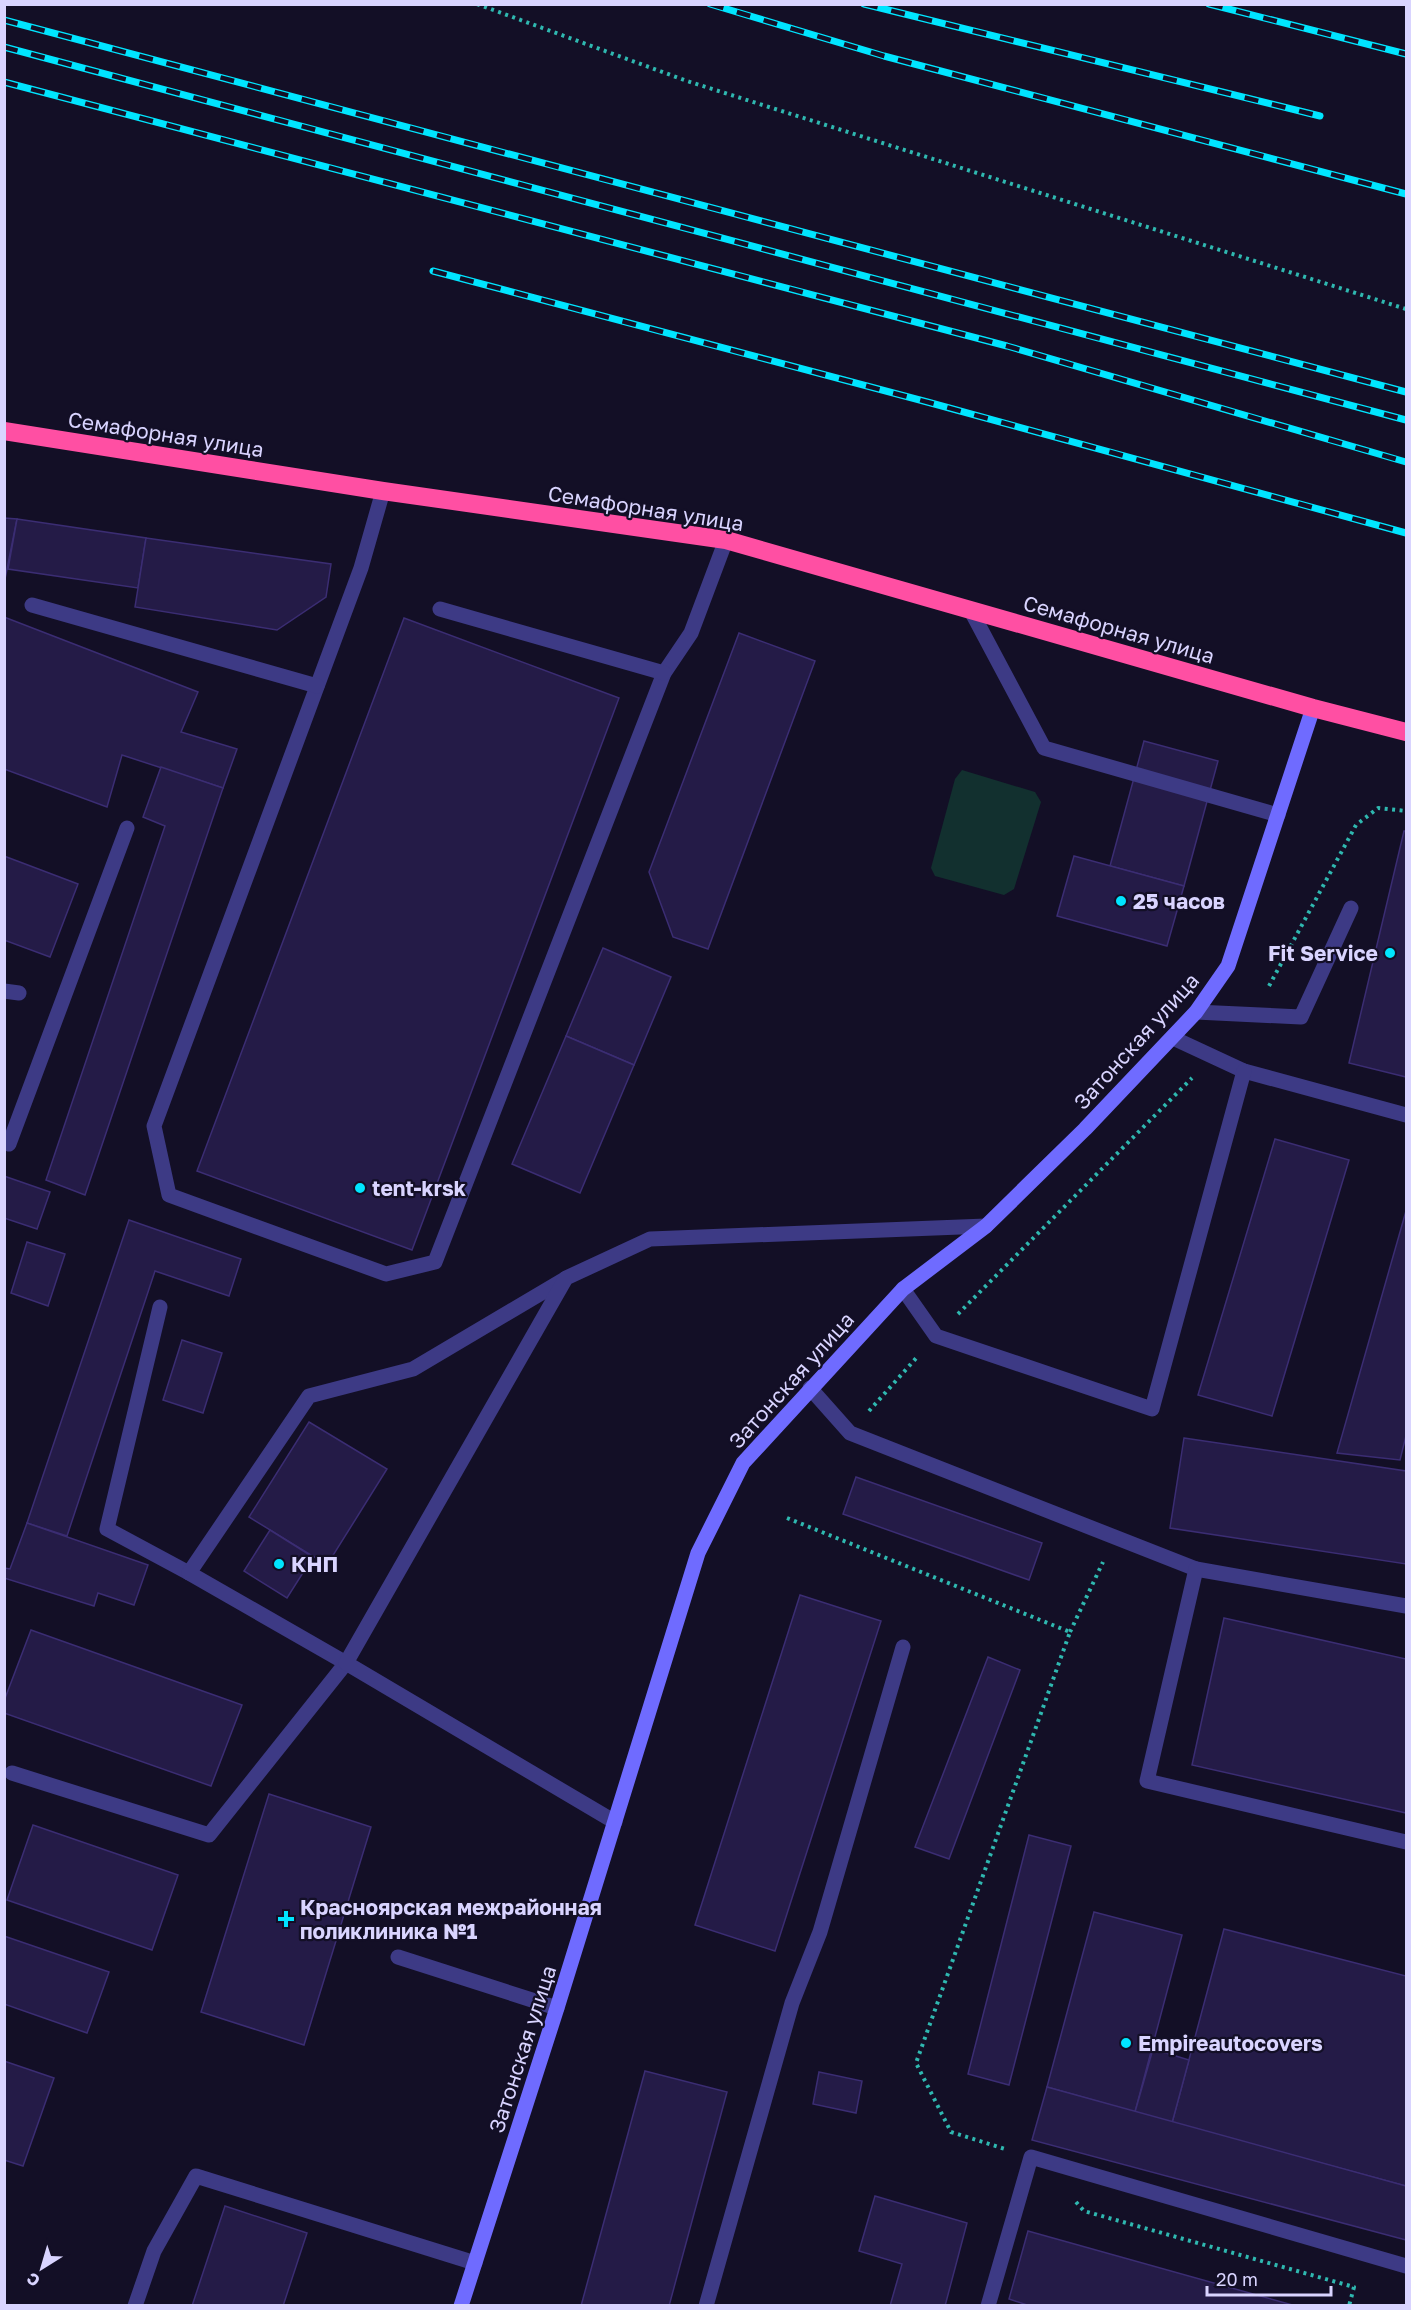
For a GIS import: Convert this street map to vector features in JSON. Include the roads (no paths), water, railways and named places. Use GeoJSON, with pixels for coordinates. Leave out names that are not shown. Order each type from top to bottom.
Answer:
{"type":"FeatureCollection","features":[{"type":"Feature","properties":{"kind":"highway","name":"Семафорная улица"},"geometry":{"type":"LineString","coordinates":[[4,431],[383,491],[726,540],[1313,708],[1407,732]]}},
{"type":"Feature","properties":{"kind":"main road","name":"Затонская улица"},"geometry":{"type":"LineString","coordinates":[[461,2306],[557,2008],[698,1553],[743,1463],[903,1289],[986,1226],[1085,1129],[1196,1012],[1228,966],[1313,708]]}},
{"type":"Feature","properties":{"kind":"lane"},"geometry":{"type":"LineString","coordinates":[[383,491],[361,568],[154,1126],[169,1195],[386,1274],[435,1262],[664,673],[691,633],[726,540]]}},
{"type":"Feature","properties":{"kind":"lane"},"geometry":{"type":"LineString","coordinates":[[32,605],[317,686]]}},
{"type":"Feature","properties":{"kind":"lane"},"geometry":{"type":"LineString","coordinates":[[440,609],[664,673]]}},
{"type":"Feature","properties":{"kind":"lane"},"geometry":{"type":"LineString","coordinates":[[970,609],[1044,748],[1278,815]]}},
{"type":"Feature","properties":{"kind":"lane"},"geometry":{"type":"LineString","coordinates":[[4,1143],[9,1144],[126,828]]}},
{"type":"Feature","properties":{"kind":"lane"},"geometry":{"type":"LineString","coordinates":[[1196,1012],[1301,1017],[1351,908]]}},
{"type":"Feature","properties":{"kind":"lane"},"geometry":{"type":"LineString","coordinates":[[1173,1038],[1244,1071],[1407,1115]]}},
{"type":"Feature","properties":{"kind":"lane"},"geometry":{"type":"LineString","coordinates":[[903,1289],[936,1336],[1152,1409],[1244,1071]]}},
{"type":"Feature","properties":{"kind":"lane"},"geometry":{"type":"LineString","coordinates":[[189,1573],[309,1396],[413,1369],[566,1278],[650,1239],[986,1226]]}},
{"type":"Feature","properties":{"kind":"lane"},"geometry":{"type":"LineString","coordinates":[[12,1773],[209,1835],[346,1663],[566,1278]]}},
{"type":"Feature","properties":{"kind":"lane"},"geometry":{"type":"LineString","coordinates":[[160,1307],[106,1528],[346,1663],[615,1822]]}},
{"type":"Feature","properties":{"kind":"lane"},"geometry":{"type":"LineString","coordinates":[[810,1388],[850,1433],[1196,1569],[1407,1606]]}},
{"type":"Feature","properties":{"kind":"lane"},"geometry":{"type":"LineString","coordinates":[[1196,1569],[1146,1782],[1407,1842]]}},
{"type":"Feature","properties":{"kind":"lane"},"geometry":{"type":"LineString","coordinates":[[706,2306],[792,2004],[820,1932],[903,1647]]}},
{"type":"Feature","properties":{"kind":"lane"},"geometry":{"type":"LineString","coordinates":[[398,1957],[557,2008]]}},
{"type":"Feature","properties":{"kind":"lane"},"geometry":{"type":"LineString","coordinates":[[988,2306],[1031,2157],[1407,2266]]}},
{"type":"Feature","properties":{"kind":"lane"},"geometry":{"type":"LineString","coordinates":[[135,2306],[153,2251],[196,2175],[475,2263]]}},
{"type":"Feature","properties":{"kind":"railway"},"geometry":{"type":"LineString","coordinates":[[710,4],[884,56],[1406,194]]}},
{"type":"Feature","properties":{"kind":"railway"},"geometry":{"type":"LineString","coordinates":[[864,4],[1320,116]]}},
{"type":"Feature","properties":{"kind":"railway"},"geometry":{"type":"LineString","coordinates":[[1209,4],[1406,54]]}},
{"type":"Feature","properties":{"kind":"railway"},"geometry":{"type":"LineString","coordinates":[[4,20],[1406,392]]}},
{"type":"Feature","properties":{"kind":"railway"},"geometry":{"type":"LineString","coordinates":[[4,47],[1406,420]]}},
{"type":"Feature","properties":{"kind":"railway"},"geometry":{"type":"LineString","coordinates":[[4,82],[1007,346],[1406,462]]}},
{"type":"Feature","properties":{"kind":"railway"},"geometry":{"type":"LineString","coordinates":[[433,271],[931,403],[1406,533]]}},
{"type":"Feature","properties":{"kind":"place","name":"25 часов"},"geometry":{"type":"Point","coordinates":[1121,901]}},
{"type":"Feature","properties":{"kind":"place","name":"Fit Service"},"geometry":{"type":"Point","coordinates":[1390,953]}},
{"type":"Feature","properties":{"kind":"place","name":"tent-krsk"},"geometry":{"type":"Point","coordinates":[360,1188]}},
{"type":"Feature","properties":{"kind":"place","name":"КНП"},"geometry":{"type":"Point","coordinates":[279,1564]}},
{"type":"Feature","properties":{"kind":"place","name":"Красноярская межрайонная поликлиника №1"},"geometry":{"type":"Point","coordinates":[286,1919]}},
{"type":"Feature","properties":{"kind":"place","name":"Empireautocovers"},"geometry":{"type":"Point","coordinates":[1126,2043]}}]}
